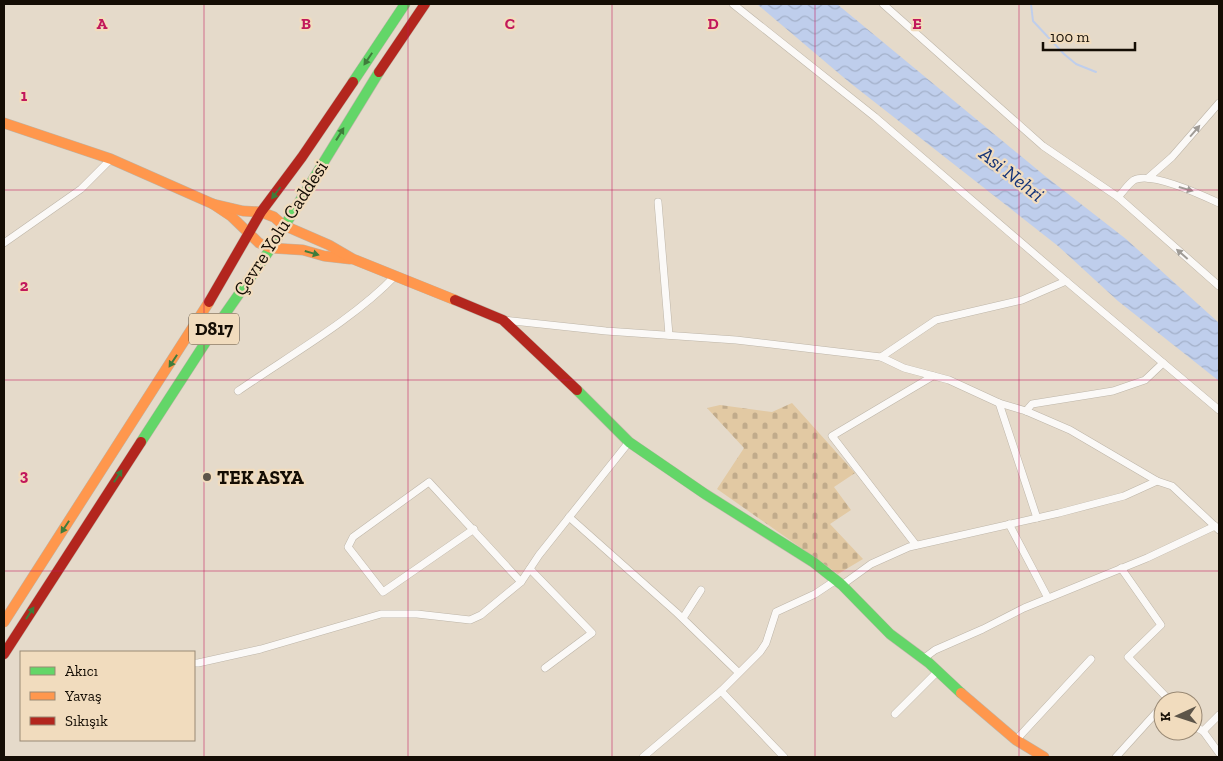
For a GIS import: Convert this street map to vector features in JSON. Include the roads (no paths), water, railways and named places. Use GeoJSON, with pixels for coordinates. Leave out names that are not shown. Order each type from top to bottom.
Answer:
{"type":"FeatureCollection","features":[{"type":"Feature","properties":{"kind":"main road"},"geometry":{"type":"LineString","coordinates":[[387,31],[388,21],[396,4]]}},
{"type":"Feature","properties":{"kind":"main road","name":"Çevre Yolu Caddesi"},"geometry":{"type":"LineString","coordinates":[[4,622],[189,336],[261,212],[302,157],[405,4]]}},
{"type":"Feature","properties":{"kind":"main road","name":"Çevre Yolu Caddesi"},"geometry":{"type":"LineString","coordinates":[[4,654],[208,337],[271,248],[283,225],[379,71],[425,4]]}},
{"type":"Feature","properties":{"kind":"main road"},"geometry":{"type":"LineString","coordinates":[[4,123],[111,159],[213,204],[231,216],[258,243],[271,248],[303,250],[324,256],[353,259]]}},
{"type":"Feature","properties":{"kind":"main road"},"geometry":{"type":"LineString","coordinates":[[213,204],[242,211],[261,212],[274,217],[283,225],[329,245],[353,259],[503,320],[596,407],[629,442],[705,494],[813,562],[839,583],[890,634],[923,659],[1016,740],[1044,757]]}},
{"type":"Feature","properties":{"kind":"street"},"geometry":{"type":"LineString","coordinates":[[733,4],[876,117],[1219,410]]}},
{"type":"Feature","properties":{"kind":"street"},"geometry":{"type":"LineString","coordinates":[[882,4],[1043,146],[1118,197],[1219,286]]}},
{"type":"Feature","properties":{"kind":"street"},"geometry":{"type":"LineString","coordinates":[[1148,178],[1172,157],[1219,103]]}},
{"type":"Feature","properties":{"kind":"street"},"geometry":{"type":"LineString","coordinates":[[4,243],[81,190],[111,159]]}},
{"type":"Feature","properties":{"kind":"street"},"geometry":{"type":"LineString","coordinates":[[1118,197],[1133,181],[1148,178],[1192,190],[1219,203]]}},
{"type":"Feature","properties":{"kind":"street"},"geometry":{"type":"LineString","coordinates":[[658,202],[669,335]]}},
{"type":"Feature","properties":{"kind":"street"},"geometry":{"type":"LineString","coordinates":[[238,391],[350,314],[382,290],[395,276]]}},
{"type":"Feature","properties":{"kind":"street"},"geometry":{"type":"LineString","coordinates":[[881,356],[936,320],[1022,300],[1066,281]]}},
{"type":"Feature","properties":{"kind":"street"},"geometry":{"type":"LineString","coordinates":[[503,320],[736,340],[881,356],[904,368],[949,380],[999,403],[1026,411],[1070,430],[1157,480],[1172,486],[1217,528],[1048,598],[983,630],[951,642],[923,659]]}},
{"type":"Feature","properties":{"kind":"street"},"geometry":{"type":"LineString","coordinates":[[1026,411],[1032,404],[1113,391],[1146,380],[1163,363]]}},
{"type":"Feature","properties":{"kind":"street"},"geometry":{"type":"LineString","coordinates":[[916,545],[832,436],[933,376]]}},
{"type":"Feature","properties":{"kind":"street"},"geometry":{"type":"LineString","coordinates":[[999,403],[1037,518]]}},
{"type":"Feature","properties":{"kind":"street"},"geometry":{"type":"LineString","coordinates":[[195,662],[198,664],[261,649],[381,614],[417,614],[470,620],[481,615],[521,582],[539,554],[629,442]]}},
{"type":"Feature","properties":{"kind":"street"},"geometry":{"type":"LineString","coordinates":[[643,757],[720,691],[760,652],[766,643],[776,612],[839,583],[871,564],[916,545],[1124,496],[1157,480]]}},
{"type":"Feature","properties":{"kind":"street"},"geometry":{"type":"LineString","coordinates":[[474,530],[383,592],[348,547],[358,533],[429,482],[474,530],[521,582]]}},
{"type":"Feature","properties":{"kind":"street"},"geometry":{"type":"LineString","coordinates":[[569,517],[683,618],[738,672]]}},
{"type":"Feature","properties":{"kind":"street"},"geometry":{"type":"LineString","coordinates":[[1009,524],[1048,598]]}},
{"type":"Feature","properties":{"kind":"street"},"geometry":{"type":"LineString","coordinates":[[1121,568],[1161,625],[1128,657],[1157,691]]}},
{"type":"Feature","properties":{"kind":"street"},"geometry":{"type":"LineString","coordinates":[[530,570],[592,632],[545,668]]}},
{"type":"Feature","properties":{"kind":"street"},"geometry":{"type":"LineString","coordinates":[[683,618],[701,590]]}},
{"type":"Feature","properties":{"kind":"street"},"geometry":{"type":"LineString","coordinates":[[1016,740],[1091,659]]}},
{"type":"Feature","properties":{"kind":"street"},"geometry":{"type":"LineString","coordinates":[[895,714],[937,672]]}},
{"type":"Feature","properties":{"kind":"street"},"geometry":{"type":"LineString","coordinates":[[720,691],[784,757]]}},
{"type":"Feature","properties":{"kind":"street"},"geometry":{"type":"LineString","coordinates":[[1203,730],[1219,715]]}},
{"type":"Feature","properties":{"kind":"street"},"geometry":{"type":"LineString","coordinates":[[1116,757],[1153,717]]}},
{"type":"Feature","properties":{"kind":"street"},"geometry":{"type":"LineString","coordinates":[[1203,732],[1219,753]]}},
{"type":"Feature","properties":{"kind":"water","name":"Asi Nehri"},"geometry":{"type":"Polygon","coordinates":[[[757,4],[837,4],[1045,176],[1126,239],[1219,323],[1219,381],[1118,301],[1058,246],[849,82],[757,4]]]}},
{"type":"Feature","properties":{"kind":"waterway"},"geometry":{"type":"LineString","coordinates":[[1031,4],[1033,21],[1064,54],[1076,64],[1096,72]]}},
{"type":"Feature","properties":{"kind":"place","name":"TEK ASYA"},"geometry":{"type":"Point","coordinates":[207,477]}}]}
